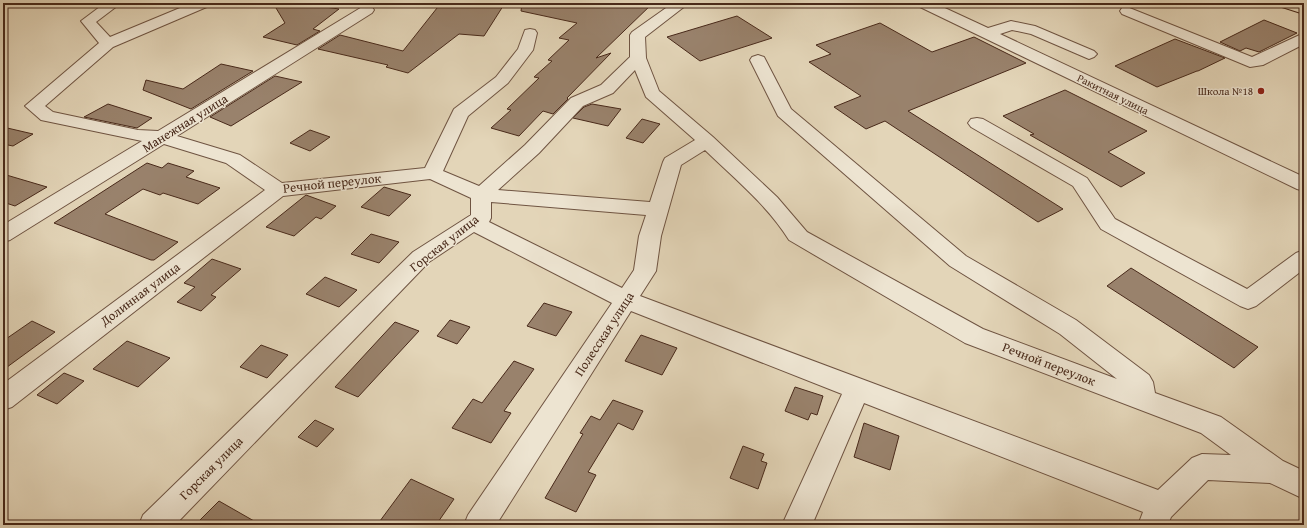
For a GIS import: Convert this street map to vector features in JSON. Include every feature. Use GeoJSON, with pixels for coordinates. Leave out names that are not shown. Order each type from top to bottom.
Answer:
{"type":"FeatureCollection","features":[{"type":"Feature","properties":{"kind":"main road"},"geometry":{"type":"LineString","coordinates":[[1284,3],[1304,10]]}},
{"type":"Feature","properties":{"kind":"street"},"geometry":{"type":"LineString","coordinates":[[114,3],[88,21],[108,44],[204,3]]}},
{"type":"Feature","properties":{"kind":"street"},"geometry":{"type":"LineString","coordinates":[[638,58],[637,34],[682,3]]}},
{"type":"Feature","properties":{"kind":"street","name":"Ракитная улица"},"geometry":{"type":"LineString","coordinates":[[923,3],[1304,185]]}},
{"type":"Feature","properties":{"kind":"street","name":"Манежная улица"},"geometry":{"type":"LineString","coordinates":[[3,235],[367,10]]}},
{"type":"Feature","properties":{"kind":"street"},"geometry":{"type":"LineString","coordinates":[[1127,11],[1250,62],[1257,62],[1304,38]]}},
{"type":"Feature","properties":{"kind":"street"},"geometry":{"type":"LineString","coordinates":[[987,34],[1011,25],[1035,30],[1089,54]]}},
{"type":"Feature","properties":{"kind":"street"},"geometry":{"type":"LineString","coordinates":[[530,32],[525,50],[502,80],[460,113],[432,173],[481,195],[657,209]]}},
{"type":"Feature","properties":{"kind":"street","name":"Речной переулок"},"geometry":{"type":"LineString","coordinates":[[108,44],[34,106],[47,116],[138,135],[162,137],[233,159],[278,190],[432,173]]}},
{"type":"Feature","properties":{"kind":"street","name":"Речной переулок"},"geometry":{"type":"LineString","coordinates":[[638,58],[652,93],[707,141],[770,202],[798,236],[974,336],[1211,425],[1272,470],[1304,486]]}},
{"type":"Feature","properties":{"kind":"street","name":"Горская улица"},"geometry":{"type":"LineString","coordinates":[[154,525],[421,257],[481,218],[481,195],[532,149],[577,102],[607,89],[638,58]]}},
{"type":"Feature","properties":{"kind":"street"},"geometry":{"type":"LineString","coordinates":[[758,60],[784,112],[958,261],[1068,328],[1140,382],[1143,400]]}},
{"type":"Feature","properties":{"kind":"street"},"geometry":{"type":"LineString","coordinates":[[977,123],[1080,182],[1108,224],[1248,300],[1304,258]]}},
{"type":"Feature","properties":{"kind":"street","name":"Полесская улица"},"geometry":{"type":"LineString","coordinates":[[479,525],[645,271],[650,236],[672,162],[707,141]]}},
{"type":"Feature","properties":{"kind":"street","name":"Долинная улица"},"geometry":{"type":"LineString","coordinates":[[3,399],[278,190]]}},
{"type":"Feature","properties":{"kind":"street"},"geometry":{"type":"LineString","coordinates":[[473,223],[626,300],[857,389],[1158,516],[1202,467],[1272,470]]}},
{"type":"Feature","properties":{"kind":"street"},"geometry":{"type":"LineString","coordinates":[[797,525],[857,389]]}},
{"type":"Feature","properties":{"kind":"building"},"geometry":{"type":"Polygon","coordinates":[[[273,3],[298,3],[339,9],[313,29],[320,31],[297,45],[263,37],[285,23],[273,3]]]}},
{"type":"Feature","properties":{"kind":"building"},"geometry":{"type":"Polygon","coordinates":[[[441,3],[505,3],[484,36],[459,34],[408,73],[386,67],[388,65],[318,49],[340,35],[403,51],[441,3]]]}},
{"type":"Feature","properties":{"kind":"building"},"geometry":{"type":"Polygon","coordinates":[[[522,3],[653,3],[596,58],[611,53],[553,114],[543,111],[519,136],[491,128],[511,110],[507,109],[539,78],[534,77],[552,61],[548,60],[569,40],[559,38],[577,23],[521,11],[522,3]]]}},
{"type":"Feature","properties":{"kind":"building"},"geometry":{"type":"Polygon","coordinates":[[[737,16],[772,38],[700,61],[667,37],[737,16]]]}},
{"type":"Feature","properties":{"kind":"building"},"geometry":{"type":"Polygon","coordinates":[[[1264,20],[1297,33],[1259,52],[1246,48],[1240,51],[1220,42],[1264,20]]]}},
{"type":"Feature","properties":{"kind":"building"},"geometry":{"type":"Polygon","coordinates":[[[880,23],[932,52],[974,37],[1026,63],[908,111],[1063,209],[1038,222],[885,121],[866,129],[834,107],[861,96],[809,62],[831,54],[816,45],[880,23]]]}},
{"type":"Feature","properties":{"kind":"building"},"geometry":{"type":"Polygon","coordinates":[[[1175,39],[1225,58],[1198,71],[1157,87],[1115,66],[1175,39]]]}},
{"type":"Feature","properties":{"kind":"building"},"geometry":{"type":"Polygon","coordinates":[[[221,64],[253,71],[191,109],[143,90],[146,80],[183,89],[221,64]]]}},
{"type":"Feature","properties":{"kind":"building"},"geometry":{"type":"Polygon","coordinates":[[[275,76],[302,82],[231,126],[210,117],[275,76]]]}},
{"type":"Feature","properties":{"kind":"building"},"geometry":{"type":"Polygon","coordinates":[[[1065,90],[1147,131],[1108,152],[1145,173],[1121,187],[1030,135],[1034,134],[1003,116],[1065,90]]]}},
{"type":"Feature","properties":{"kind":"building"},"geometry":{"type":"Polygon","coordinates":[[[108,104],[152,118],[137,128],[84,117],[108,104]]]}},
{"type":"Feature","properties":{"kind":"building"},"geometry":{"type":"Polygon","coordinates":[[[592,104],[621,109],[608,126],[573,118],[584,107],[592,104]]]}},
{"type":"Feature","properties":{"kind":"building"},"geometry":{"type":"Polygon","coordinates":[[[642,119],[660,124],[643,143],[626,138],[642,119]]]}},
{"type":"Feature","properties":{"kind":"building"},"geometry":{"type":"Polygon","coordinates":[[[3,127],[33,134],[13,146],[3,144],[3,127]]]}},
{"type":"Feature","properties":{"kind":"building"},"geometry":{"type":"Polygon","coordinates":[[[310,130],[330,137],[310,151],[290,143],[310,130]]]}},
{"type":"Feature","properties":{"kind":"building"},"geometry":{"type":"Polygon","coordinates":[[[147,163],[162,168],[168,163],[194,171],[186,177],[220,188],[198,204],[163,193],[160,195],[143,189],[105,214],[178,242],[154,260],[54,223],[147,163]]]}},
{"type":"Feature","properties":{"kind":"building"},"geometry":{"type":"Polygon","coordinates":[[[3,174],[47,187],[15,206],[3,202],[3,174]]]}},
{"type":"Feature","properties":{"kind":"building"},"geometry":{"type":"Polygon","coordinates":[[[384,187],[411,195],[389,216],[361,207],[384,187]]]}},
{"type":"Feature","properties":{"kind":"building"},"geometry":{"type":"Polygon","coordinates":[[[306,195],[336,206],[321,219],[316,217],[294,236],[266,227],[306,195]]]}},
{"type":"Feature","properties":{"kind":"building"},"geometry":{"type":"Polygon","coordinates":[[[371,234],[399,242],[379,263],[351,254],[371,234]]]}},
{"type":"Feature","properties":{"kind":"building"},"geometry":{"type":"Polygon","coordinates":[[[212,259],[241,269],[211,295],[216,297],[201,311],[177,302],[195,287],[184,283],[212,259]]]}},
{"type":"Feature","properties":{"kind":"building"},"geometry":{"type":"Polygon","coordinates":[[[1131,268],[1258,347],[1234,368],[1107,286],[1131,268]]]}},
{"type":"Feature","properties":{"kind":"building"},"geometry":{"type":"Polygon","coordinates":[[[325,277],[357,290],[339,307],[306,294],[325,277]]]}},
{"type":"Feature","properties":{"kind":"building"},"geometry":{"type":"Polygon","coordinates":[[[544,303],[572,312],[556,336],[527,326],[544,303]]]}},
{"type":"Feature","properties":{"kind":"building"},"geometry":{"type":"Polygon","coordinates":[[[450,320],[470,327],[457,344],[437,336],[450,320]]]}},
{"type":"Feature","properties":{"kind":"building"},"geometry":{"type":"Polygon","coordinates":[[[32,321],[55,332],[3,370],[3,341],[32,321]]]}},
{"type":"Feature","properties":{"kind":"building"},"geometry":{"type":"Polygon","coordinates":[[[395,322],[419,331],[358,397],[335,387],[395,322]]]}},
{"type":"Feature","properties":{"kind":"building"},"geometry":{"type":"Polygon","coordinates":[[[641,335],[677,348],[662,375],[625,361],[641,335]]]}},
{"type":"Feature","properties":{"kind":"building"},"geometry":{"type":"Polygon","coordinates":[[[127,341],[170,358],[138,387],[93,369],[127,341]]]}},
{"type":"Feature","properties":{"kind":"building"},"geometry":{"type":"Polygon","coordinates":[[[261,345],[288,355],[267,378],[240,367],[261,345]]]}},
{"type":"Feature","properties":{"kind":"building"},"geometry":{"type":"Polygon","coordinates":[[[514,361],[534,369],[504,411],[511,413],[491,443],[452,428],[473,399],[482,403],[514,361]]]}},
{"type":"Feature","properties":{"kind":"building"},"geometry":{"type":"Polygon","coordinates":[[[64,373],[84,381],[57,404],[37,395],[64,373]]]}},
{"type":"Feature","properties":{"kind":"building"},"geometry":{"type":"Polygon","coordinates":[[[795,387],[823,396],[817,415],[811,413],[808,420],[785,411],[795,387]]]}},
{"type":"Feature","properties":{"kind":"building"},"geometry":{"type":"Polygon","coordinates":[[[613,400],[643,411],[633,430],[618,423],[588,472],[596,475],[576,512],[545,498],[583,434],[580,433],[591,416],[600,420],[613,400]]]}},
{"type":"Feature","properties":{"kind":"building"},"geometry":{"type":"Polygon","coordinates":[[[315,420],[334,429],[317,447],[298,437],[315,420]]]}},
{"type":"Feature","properties":{"kind":"building"},"geometry":{"type":"Polygon","coordinates":[[[864,423],[899,436],[890,470],[854,457],[864,423]]]}},
{"type":"Feature","properties":{"kind":"building"},"geometry":{"type":"Polygon","coordinates":[[[743,446],[764,454],[761,461],[767,463],[758,489],[730,478],[743,446]]]}},
{"type":"Feature","properties":{"kind":"building"},"geometry":{"type":"Polygon","coordinates":[[[411,479],[454,499],[436,525],[377,525],[411,479]]]}},
{"type":"Feature","properties":{"kind":"building"},"geometry":{"type":"Polygon","coordinates":[[[219,501],[261,525],[195,525],[219,501]]]}},
{"type":"Feature","properties":{"kind":"place","name":"Школа №18"},"geometry":{"type":"Point","coordinates":[1261,91]}}]}
